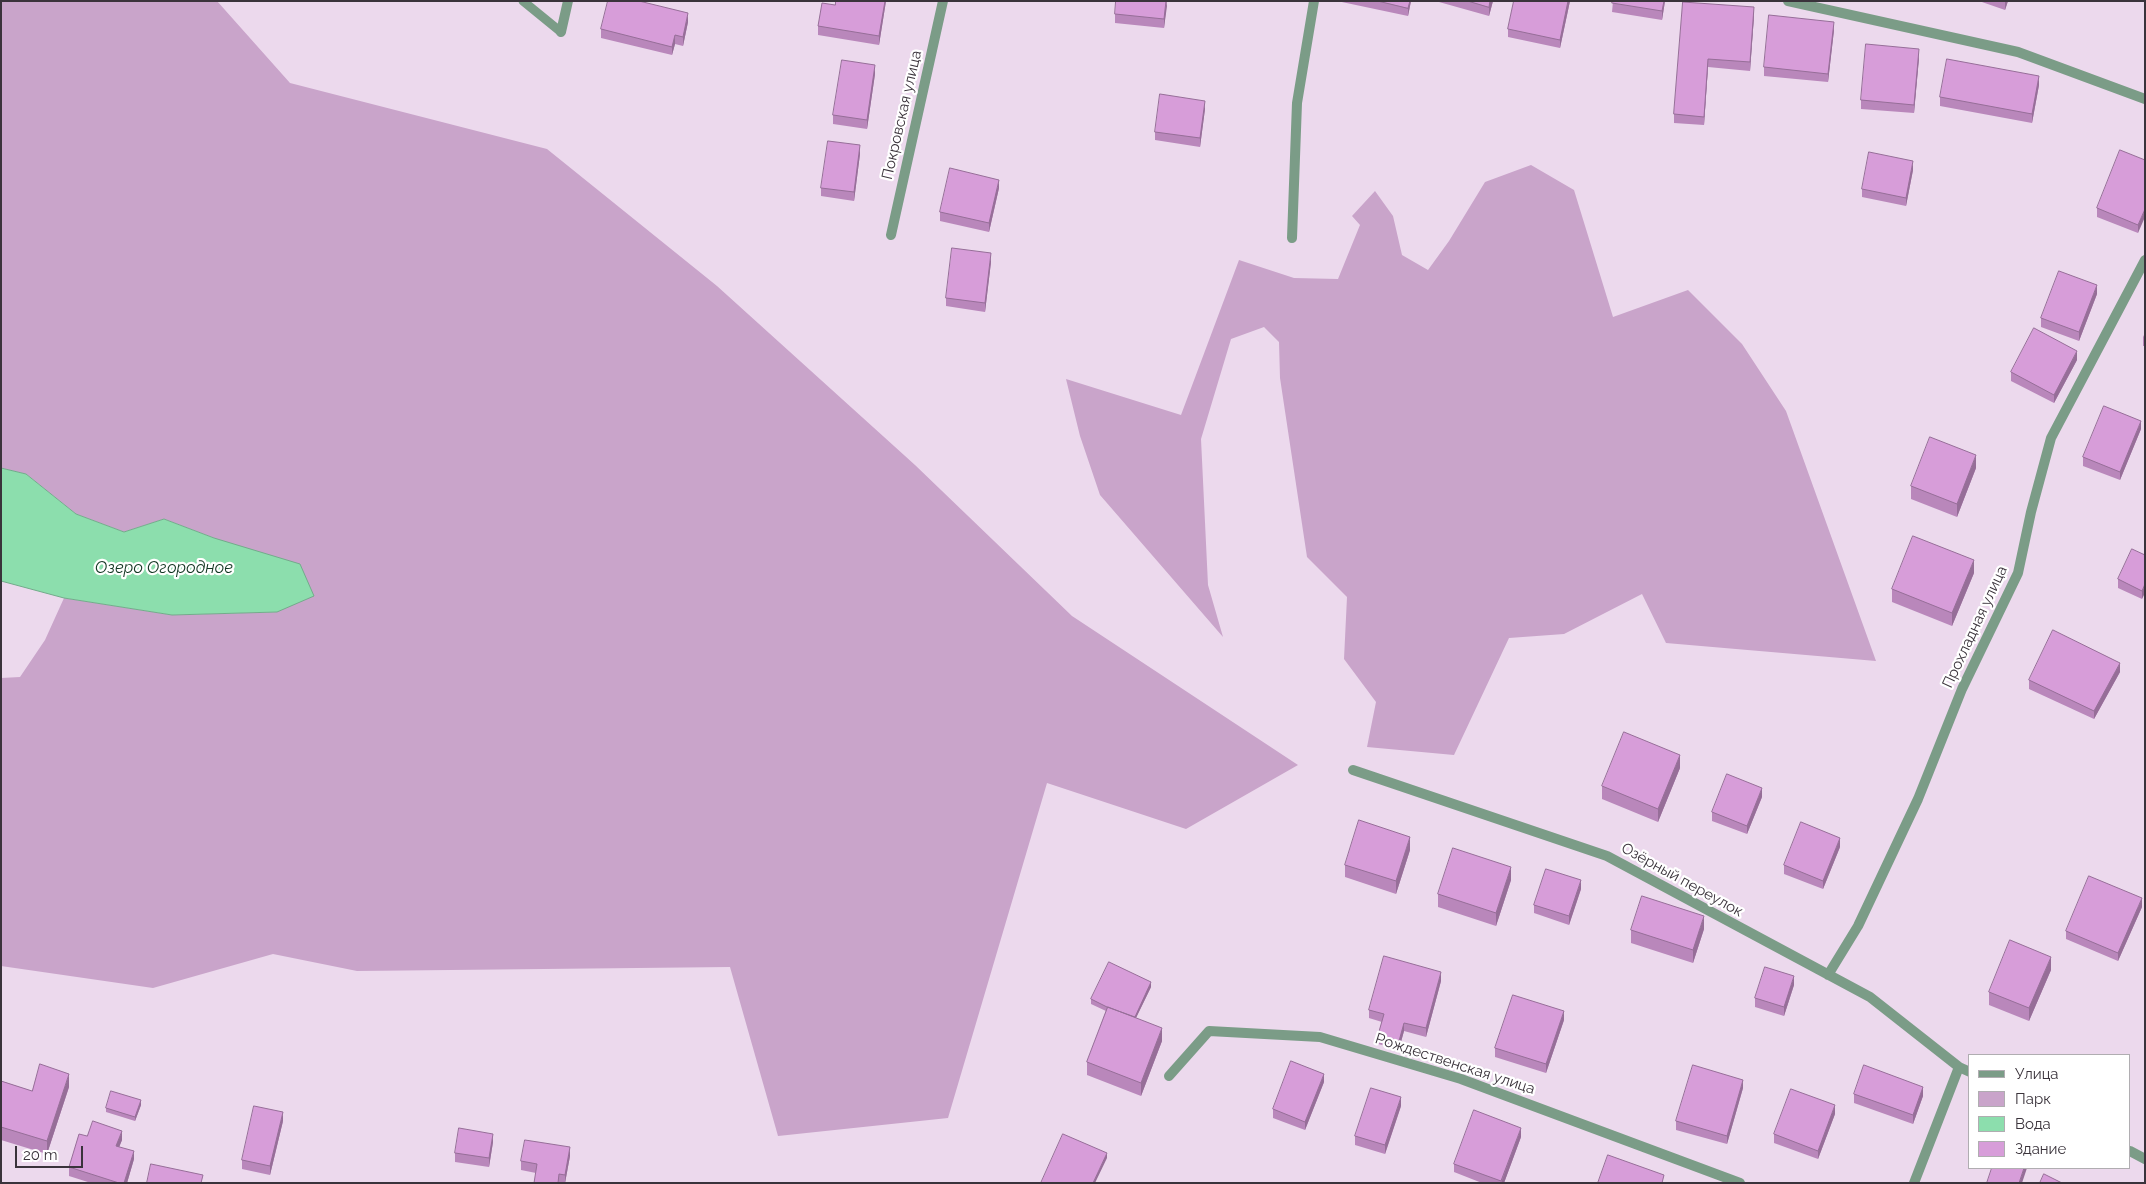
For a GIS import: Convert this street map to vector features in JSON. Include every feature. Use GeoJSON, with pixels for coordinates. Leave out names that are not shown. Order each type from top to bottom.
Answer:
{"type":"FeatureCollection","features":[{"type":"Feature","properties":{"kind":"street"},"geometry":{"type":"LineString","coordinates":[[561,32],[568,1]]}},
{"type":"Feature","properties":{"kind":"street","name":"Покровская улица"},"geometry":{"type":"LineString","coordinates":[[891,234],[943,1]]}},
{"type":"Feature","properties":{"kind":"street"},"geometry":{"type":"LineString","coordinates":[[1292,238],[1297,103],[1314,1]]}},
{"type":"Feature","properties":{"kind":"street"},"geometry":{"type":"LineString","coordinates":[[1788,1],[2018,52],[2145,99]]}},
{"type":"Feature","properties":{"kind":"street","name":"Прохладная улица"},"geometry":{"type":"LineString","coordinates":[[1828,975],[1858,926],[1918,799],[1962,689],[2018,573],[2031,512],[2051,438],[2145,260]]}},
{"type":"Feature","properties":{"kind":"street","name":"Озёрный переулок"},"geometry":{"type":"LineString","coordinates":[[1353,770],[1607,856],[1870,997],[1959,1067],[1968,1071]]}},
{"type":"Feature","properties":{"kind":"street","name":"Рождественская улица"},"geometry":{"type":"LineString","coordinates":[[1170,1076],[1209,1031],[1320,1037],[1461,1080],[1740,1183]]}},
{"type":"Feature","properties":{"kind":"street"},"geometry":{"type":"LineString","coordinates":[[1914,1183],[1959,1067]]}},
{"type":"Feature","properties":{"kind":"street"},"geometry":{"type":"LineString","coordinates":[[2131,1152],[2145,1159]]}},
{"type":"Feature","properties":{"kind":"lane"},"geometry":{"type":"LineString","coordinates":[[523,1],[561,32]]}},
{"type":"Feature","properties":{"kind":"green space"},"geometry":{"type":"Polygon","coordinates":[[[1,1],[217,1],[290,83],[547,149],[717,286],[915,465],[1072,616],[1298,765],[1186,829],[1047,783],[948,1118],[778,1136],[730,967],[357,971],[273,954],[153,988],[1,966],[1,678],[20,677],[45,640],[64,598],[172,615],[277,612],[214,538],[164,519],[124,532],[76,514],[26,474],[1,468],[1,1]]]}},
{"type":"Feature","properties":{"kind":"green space"},"geometry":{"type":"Polygon","coordinates":[[[1531,165],[1574,190],[1613,317],[1688,290],[1742,344],[1786,411],[1876,661],[1666,643],[1642,594],[1564,634],[1509,638],[1454,755],[1367,747],[1376,702],[1344,659],[1347,597],[1307,557],[1280,378],[1279,342],[1264,327],[1231,339],[1201,439],[1208,585],[1223,637],[1100,495],[1080,436],[1066,379],[1181,415],[1239,260],[1294,278],[1338,279],[1360,225],[1352,216],[1375,191],[1393,216],[1402,255],[1428,270],[1449,241],[1485,182],[1531,165]]]}},
{"type":"Feature","properties":{"kind":"water","name":"Озеро Огородное"},"geometry":{"type":"Polygon","coordinates":[[[1,468],[26,474],[76,514],[124,532],[164,519],[214,538],[300,564],[314,596],[277,612],[172,615],[64,598],[1,581],[1,468]]]}},
{"type":"Feature","properties":{"kind":"building"},"geometry":{"type":"Polygon","coordinates":[[[608,1],[639,1],[688,13],[683,37],[675,35],[672,47],[601,29],[608,1]]]}},
{"type":"Feature","properties":{"kind":"building"},"geometry":{"type":"Polygon","coordinates":[[[836,1],[885,1],[879,36],[818,26],[822,3],[835,5],[836,1]]]}},
{"type":"Feature","properties":{"kind":"building"},"geometry":{"type":"Polygon","coordinates":[[[1116,1],[1166,1],[1164,19],[1115,14],[1116,1]]]}},
{"type":"Feature","properties":{"kind":"building"},"geometry":{"type":"Polygon","coordinates":[[[1378,1],[1410,1],[1408,8],[1378,1]]]}},
{"type":"Feature","properties":{"kind":"building"},"geometry":{"type":"Polygon","coordinates":[[[1468,1],[1490,1],[1489,7],[1468,1]]]}},
{"type":"Feature","properties":{"kind":"building"},"geometry":{"type":"Polygon","coordinates":[[[1514,1],[1568,1],[1560,40],[1508,29],[1514,1]]]}},
{"type":"Feature","properties":{"kind":"building"},"geometry":{"type":"Polygon","coordinates":[[[1613,1],[1664,1],[1662,11],[1612,3],[1613,1]]]}},
{"type":"Feature","properties":{"kind":"building"},"geometry":{"type":"Polygon","coordinates":[[[1683,2],[1754,7],[1750,62],[1708,59],[1704,117],[1674,114],[1683,2]]]}},
{"type":"Feature","properties":{"kind":"building"},"geometry":{"type":"Polygon","coordinates":[[[1769,15],[1834,22],[1828,74],[1764,67],[1769,15]]]}},
{"type":"Feature","properties":{"kind":"building"},"geometry":{"type":"Polygon","coordinates":[[[1866,44],[1919,49],[1914,105],[1861,100],[1866,44]]]}},
{"type":"Feature","properties":{"kind":"building"},"geometry":{"type":"Polygon","coordinates":[[[1947,59],[2039,76],[2032,114],[1940,97],[1947,59]]]}},
{"type":"Feature","properties":{"kind":"building"},"geometry":{"type":"Polygon","coordinates":[[[842,60],[875,65],[867,120],[833,115],[842,60]]]}},
{"type":"Feature","properties":{"kind":"building"},"geometry":{"type":"Polygon","coordinates":[[[1160,94],[1205,101],[1200,138],[1155,132],[1160,94]]]}},
{"type":"Feature","properties":{"kind":"building"},"geometry":{"type":"Polygon","coordinates":[[[828,141],[860,145],[854,192],[821,188],[828,141]]]}},
{"type":"Feature","properties":{"kind":"building"},"geometry":{"type":"Polygon","coordinates":[[[2120,150],[2145,160],[2145,209],[2138,225],[2097,208],[2120,150]]]}},
{"type":"Feature","properties":{"kind":"building"},"geometry":{"type":"Polygon","coordinates":[[[1869,152],[1913,161],[1906,198],[1862,189],[1869,152]]]}},
{"type":"Feature","properties":{"kind":"building"},"geometry":{"type":"Polygon","coordinates":[[[950,168],[999,180],[989,223],[940,212],[950,168]]]}},
{"type":"Feature","properties":{"kind":"building"},"geometry":{"type":"Polygon","coordinates":[[[952,248],[991,253],[985,303],[946,298],[952,248]]]}},
{"type":"Feature","properties":{"kind":"building"},"geometry":{"type":"Polygon","coordinates":[[[2059,271],[2097,285],[2079,332],[2041,318],[2059,271]]]}},
{"type":"Feature","properties":{"kind":"building"},"geometry":{"type":"Polygon","coordinates":[[[2034,328],[2077,351],[2054,395],[2011,372],[2034,328]]]}},
{"type":"Feature","properties":{"kind":"building"},"geometry":{"type":"Polygon","coordinates":[[[2104,406],[2141,421],[2120,472],[2083,457],[2104,406]]]}},
{"type":"Feature","properties":{"kind":"building"},"geometry":{"type":"Polygon","coordinates":[[[1930,437],[1976,455],[1957,504],[1911,486],[1930,437]]]}},
{"type":"Feature","properties":{"kind":"building"},"geometry":{"type":"Polygon","coordinates":[[[1913,536],[1974,560],[1952,613],[1892,589],[1913,536]]]}},
{"type":"Feature","properties":{"kind":"building"},"geometry":{"type":"Polygon","coordinates":[[[2132,549],[2145,555],[2145,584],[2142,591],[2118,579],[2132,549]]]}},
{"type":"Feature","properties":{"kind":"building"},"geometry":{"type":"Polygon","coordinates":[[[2053,630],[2120,663],[2094,711],[2029,680],[2053,630]]]}},
{"type":"Feature","properties":{"kind":"building"},"geometry":{"type":"Polygon","coordinates":[[[1624,732],[1680,755],[1658,809],[1602,786],[1624,732]]]}},
{"type":"Feature","properties":{"kind":"building"},"geometry":{"type":"Polygon","coordinates":[[[1727,774],[1762,788],[1747,826],[1712,812],[1727,774]]]}},
{"type":"Feature","properties":{"kind":"building"},"geometry":{"type":"Polygon","coordinates":[[[1359,820],[1410,837],[1396,881],[1345,865],[1359,820]]]}},
{"type":"Feature","properties":{"kind":"building"},"geometry":{"type":"Polygon","coordinates":[[[1801,822],[1840,838],[1823,881],[1784,865],[1801,822]]]}},
{"type":"Feature","properties":{"kind":"building"},"geometry":{"type":"Polygon","coordinates":[[[1453,848],[1511,867],[1496,913],[1438,894],[1453,848]]]}},
{"type":"Feature","properties":{"kind":"building"},"geometry":{"type":"Polygon","coordinates":[[[1546,869],[1581,880],[1569,916],[1534,905],[1546,869]]]}},
{"type":"Feature","properties":{"kind":"building"},"geometry":{"type":"Polygon","coordinates":[[[2089,876],[2142,898],[2118,953],[2066,931],[2089,876]]]}},
{"type":"Feature","properties":{"kind":"building"},"geometry":{"type":"Polygon","coordinates":[[[1642,896],[1704,916],[1693,950],[1631,930],[1642,896]]]}},
{"type":"Feature","properties":{"kind":"building"},"geometry":{"type":"Polygon","coordinates":[[[2010,940],[2051,957],[2029,1008],[1989,992],[2010,940]]]}},
{"type":"Feature","properties":{"kind":"building"},"geometry":{"type":"Polygon","coordinates":[[[1384,956],[1441,972],[1426,1028],[1404,1023],[1399,1041],[1378,1035],[1384,1014],[1369,1010],[1384,956]]]}},
{"type":"Feature","properties":{"kind":"building"},"geometry":{"type":"Polygon","coordinates":[[[1109,962],[1151,982],[1135,1017],[1091,999],[1109,962]]]}},
{"type":"Feature","properties":{"kind":"building"},"geometry":{"type":"Polygon","coordinates":[[[1765,967],[1794,976],[1784,1007],[1755,998],[1765,967]]]}},
{"type":"Feature","properties":{"kind":"building"},"geometry":{"type":"Polygon","coordinates":[[[1513,995],[1564,1011],[1546,1064],[1495,1048],[1513,995]]]}},
{"type":"Feature","properties":{"kind":"building"},"geometry":{"type":"Polygon","coordinates":[[[1108,1007],[1162,1028],[1141,1083],[1087,1062],[1108,1007]]]}},
{"type":"Feature","properties":{"kind":"building"},"geometry":{"type":"Polygon","coordinates":[[[1291,1061],[1324,1074],[1305,1122],[1273,1109],[1291,1061]]]}},
{"type":"Feature","properties":{"kind":"building"},"geometry":{"type":"Polygon","coordinates":[[[40,1064],[69,1074],[47,1141],[1,1127],[1,1081],[32,1091],[40,1064]]]}},
{"type":"Feature","properties":{"kind":"building"},"geometry":{"type":"Polygon","coordinates":[[[1693,1065],[1743,1080],[1727,1136],[1676,1121],[1693,1065]]]}},
{"type":"Feature","properties":{"kind":"building"},"geometry":{"type":"Polygon","coordinates":[[[1864,1065],[1923,1087],[1913,1115],[1854,1094],[1864,1065]]]}},
{"type":"Feature","properties":{"kind":"building"},"geometry":{"type":"Polygon","coordinates":[[[1371,1088],[1401,1097],[1385,1145],[1355,1136],[1371,1088]]]}},
{"type":"Feature","properties":{"kind":"building"},"geometry":{"type":"Polygon","coordinates":[[[1791,1089],[1835,1105],[1818,1151],[1774,1134],[1791,1089]]]}},
{"type":"Feature","properties":{"kind":"building"},"geometry":{"type":"Polygon","coordinates":[[[111,1091],[141,1100],[135,1117],[106,1108],[111,1091]]]}},
{"type":"Feature","properties":{"kind":"building"},"geometry":{"type":"Polygon","coordinates":[[[254,1106],[283,1112],[270,1166],[242,1160],[254,1106]]]}},
{"type":"Feature","properties":{"kind":"building"},"geometry":{"type":"Polygon","coordinates":[[[1474,1110],[1521,1128],[1501,1181],[1454,1164],[1474,1110]]]}},
{"type":"Feature","properties":{"kind":"building"},"geometry":{"type":"Polygon","coordinates":[[[93,1121],[122,1131],[116,1146],[134,1151],[124,1183],[69,1167],[79,1134],[87,1136],[93,1121]]]}},
{"type":"Feature","properties":{"kind":"building"},"geometry":{"type":"Polygon","coordinates":[[[459,1128],[493,1134],[489,1158],[455,1153],[459,1128]]]}},
{"type":"Feature","properties":{"kind":"building"},"geometry":{"type":"Polygon","coordinates":[[[1063,1134],[1107,1153],[1093,1183],[1041,1183],[1063,1134]]]}},
{"type":"Feature","properties":{"kind":"building"},"geometry":{"type":"Polygon","coordinates":[[[525,1140],[570,1147],[565,1175],[559,1174],[558,1183],[534,1183],[537,1164],[521,1161],[525,1140]]]}},
{"type":"Feature","properties":{"kind":"building"},"geometry":{"type":"Polygon","coordinates":[[[1608,1155],[1664,1175],[1662,1183],[1598,1183],[1608,1155]]]}},
{"type":"Feature","properties":{"kind":"building"},"geometry":{"type":"Polygon","coordinates":[[[151,1164],[203,1175],[201,1183],[147,1183],[151,1164]]]}},
{"type":"Feature","properties":{"kind":"building"},"geometry":{"type":"Polygon","coordinates":[[[1992,1169],[2024,1169],[2019,1183],[1987,1183],[1992,1169]]]}},
{"type":"Feature","properties":{"kind":"building"},"geometry":{"type":"Polygon","coordinates":[[[2044,1174],[2062,1183],[2040,1183],[2044,1174]]]}}]}
